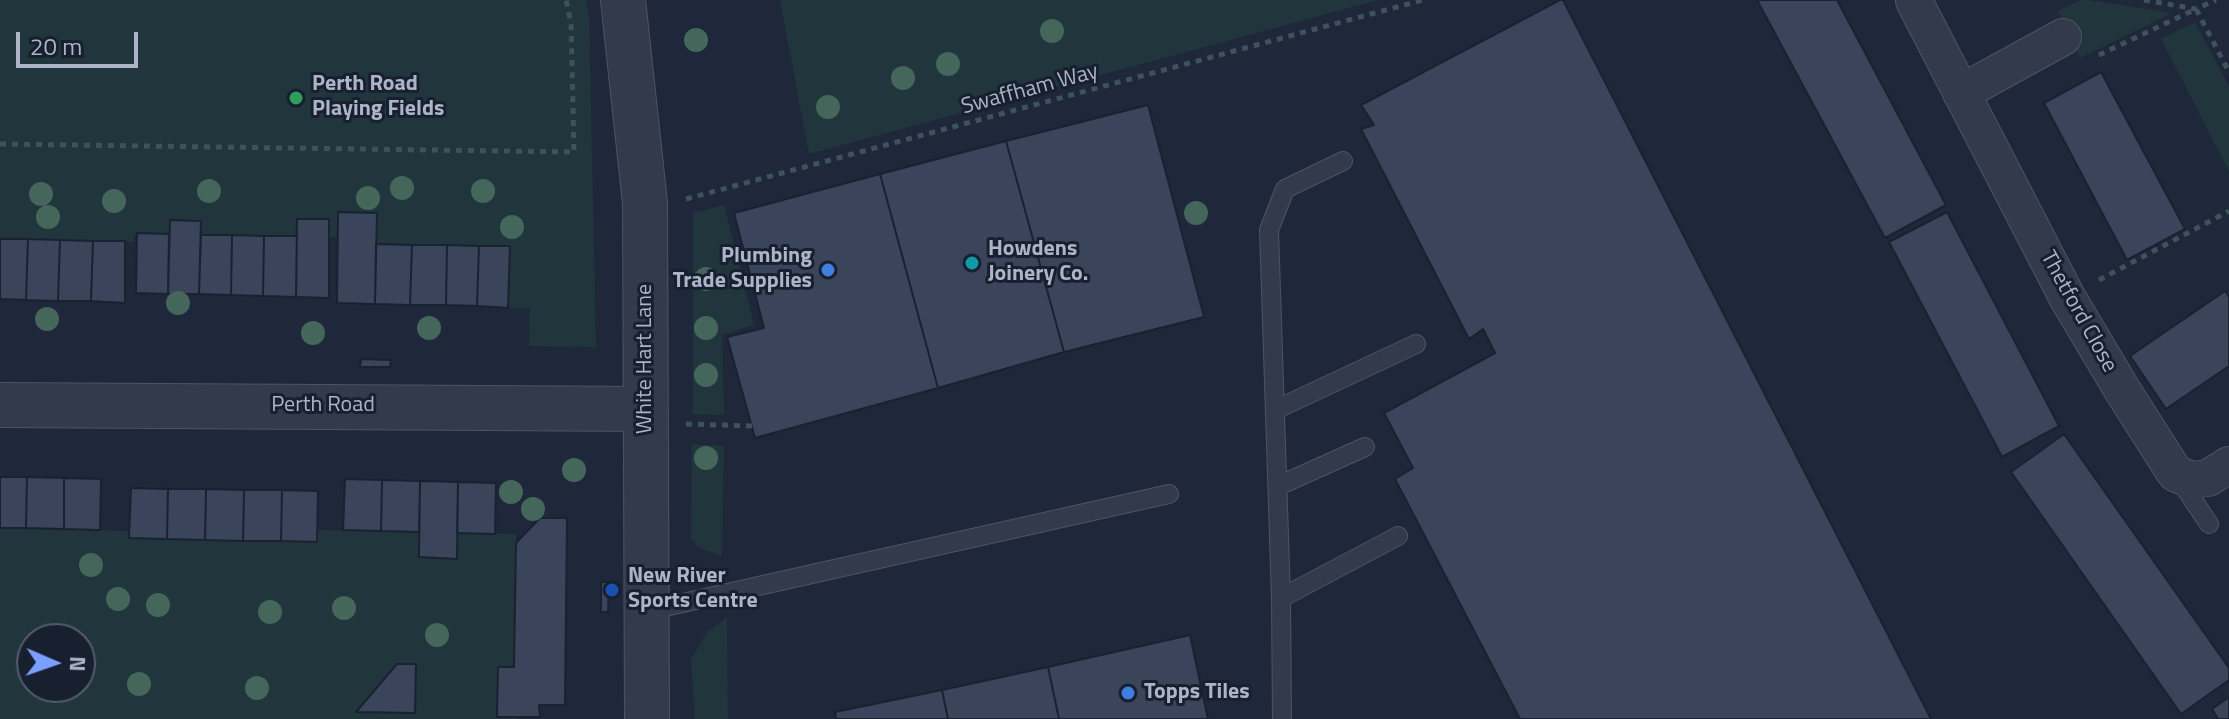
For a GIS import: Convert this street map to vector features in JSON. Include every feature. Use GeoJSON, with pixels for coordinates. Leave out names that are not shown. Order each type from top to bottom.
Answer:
{"type":"FeatureCollection","features":[{"type":"Feature","properties":{"kind":"street","name":"White Hart Lane"},"geometry":{"type":"LineString","coordinates":[[623,0],[645,203],[662,417],[645,612],[647,719]]}},
{"type":"Feature","properties":{"kind":"street","name":"Thetford Close"},"geometry":{"type":"LineString","coordinates":[[1914,1],[2067,297],[2175,473]]}},
{"type":"Feature","properties":{"kind":"street"},"geometry":{"type":"LineString","coordinates":[[1961,93],[2063,37]]}},
{"type":"Feature","properties":{"kind":"street","name":"Perth Road"},"geometry":{"type":"LineString","coordinates":[[0,405],[662,417]]}},
{"type":"Feature","properties":{"kind":"street"},"geometry":{"type":"LineString","coordinates":[[2175,473],[2191,480],[2208,478],[2229,465]]}},
{"type":"Feature","properties":{"kind":"lane"},"geometry":{"type":"LineString","coordinates":[[1282,719],[1269,230],[1285,189],[1343,161]]}},
{"type":"Feature","properties":{"kind":"lane"},"geometry":{"type":"LineString","coordinates":[[1275,410],[1416,344]]}},
{"type":"Feature","properties":{"kind":"lane"},"geometry":{"type":"LineString","coordinates":[[1278,486],[1365,447]]}},
{"type":"Feature","properties":{"kind":"lane"},"geometry":{"type":"LineString","coordinates":[[2175,473],[2209,524]]}},
{"type":"Feature","properties":{"kind":"lane"},"geometry":{"type":"LineString","coordinates":[[645,612],[1169,494]]}},
{"type":"Feature","properties":{"kind":"lane"},"geometry":{"type":"LineString","coordinates":[[1281,598],[1398,536]]}},
{"type":"Feature","properties":{"kind":"path"},"geometry":{"type":"LineString","coordinates":[[0,144],[574,152],[571,23],[566,0]]}},
{"type":"Feature","properties":{"kind":"path","name":"Swaffham Way"},"geometry":{"type":"LineString","coordinates":[[645,203],[677,202],[1423,0]]}},
{"type":"Feature","properties":{"kind":"path"},"geometry":{"type":"LineString","coordinates":[[2144,0],[2196,9]]}},
{"type":"Feature","properties":{"kind":"path"},"geometry":{"type":"LineString","coordinates":[[2063,37],[2077,65],[2216,0]]}},
{"type":"Feature","properties":{"kind":"path"},"geometry":{"type":"LineString","coordinates":[[2196,9],[2229,72]]}},
{"type":"Feature","properties":{"kind":"path"},"geometry":{"type":"LineString","coordinates":[[2129,263],[2229,211]]}},
{"type":"Feature","properties":{"kind":"path"},"geometry":{"type":"LineString","coordinates":[[662,417],[752,426]]}},
{"type":"Feature","properties":{"kind":"green space","name":"Perth Road Playing Fields"},"geometry":{"type":"Polygon","coordinates":[[[0,0],[586,0],[589,15],[596,347],[529,346],[530,308],[508,308],[509,246],[376,244],[376,213],[339,212],[338,237],[329,237],[329,219],[298,219],[297,236],[201,235],[201,221],[170,220],[169,234],[134,234],[134,242],[0,239],[0,0]]]}},
{"type":"Feature","properties":{"kind":"green space"},"geometry":{"type":"Polygon","coordinates":[[[780,0],[1378,0],[809,154],[780,0]]]}},
{"type":"Feature","properties":{"kind":"green space"},"geometry":{"type":"Polygon","coordinates":[[[2081,0],[2172,13],[2080,58],[2058,11],[2081,0]]]}},
{"type":"Feature","properties":{"kind":"green space"},"geometry":{"type":"Polygon","coordinates":[[[2195,22],[2229,86],[2229,171],[2161,39],[2195,22]]]}},
{"type":"Feature","properties":{"kind":"green space"},"geometry":{"type":"Polygon","coordinates":[[[724,205],[754,325],[722,335],[724,415],[693,414],[693,213],[724,205]]]}},
{"type":"Feature","properties":{"kind":"green space"},"geometry":{"type":"Polygon","coordinates":[[[692,444],[724,446],[722,556],[699,548],[691,538],[692,444]]]}},
{"type":"Feature","properties":{"kind":"green space"},"geometry":{"type":"Polygon","coordinates":[[[0,528],[317,536],[318,530],[516,534],[517,719],[0,719],[0,528]]]}},
{"type":"Feature","properties":{"kind":"green space"},"geometry":{"type":"Polygon","coordinates":[[[727,617],[728,719],[695,719],[691,659],[708,631],[727,617]]]}},
{"type":"Feature","properties":{"kind":"building"},"geometry":{"type":"Polygon","coordinates":[[[1563,0],[1931,719],[1520,719],[1395,479],[1413,468],[1384,413],[1495,353],[1483,329],[1469,339],[1361,129],[1374,125],[1361,105],[1563,0]]]}},
{"type":"Feature","properties":{"kind":"building"},"geometry":{"type":"Polygon","coordinates":[[[1757,0],[1837,0],[1946,205],[1885,238],[1757,0]]]}},
{"type":"Feature","properties":{"kind":"building"},"geometry":{"type":"Polygon","coordinates":[[[2101,72],[2185,229],[2127,260],[2044,103],[2101,72]]]}},
{"type":"Feature","properties":{"kind":"building"},"geometry":{"type":"Polygon","coordinates":[[[1148,105],[1204,317],[1064,352],[1006,141],[1148,105]]]}},
{"type":"Feature","properties":{"kind":"building","name":"Howdens Joinery Co."},"geometry":{"type":"Polygon","coordinates":[[[1006,141],[1064,352],[938,388],[880,174],[1006,141]]]}},
{"type":"Feature","properties":{"kind":"building","name":"Plumbing Trade Supplies"},"geometry":{"type":"Polygon","coordinates":[[[880,174],[938,388],[755,438],[727,337],[764,328],[734,213],[880,174]]]}},
{"type":"Feature","properties":{"kind":"building"},"geometry":{"type":"Polygon","coordinates":[[[338,212],[377,213],[375,304],[337,303],[338,212]]]}},
{"type":"Feature","properties":{"kind":"building"},"geometry":{"type":"Polygon","coordinates":[[[1947,212],[2059,426],[2002,457],[1889,242],[1947,212]]]}},
{"type":"Feature","properties":{"kind":"building"},"geometry":{"type":"Polygon","coordinates":[[[297,219],[329,219],[329,298],[296,297],[297,219]]]}},
{"type":"Feature","properties":{"kind":"building"},"geometry":{"type":"Polygon","coordinates":[[[170,220],[201,221],[199,294],[168,294],[170,220]]]}},
{"type":"Feature","properties":{"kind":"building"},"geometry":{"type":"Polygon","coordinates":[[[137,233],[169,234],[168,294],[136,293],[137,233]]]}},
{"type":"Feature","properties":{"kind":"building"},"geometry":{"type":"Polygon","coordinates":[[[201,235],[232,235],[231,295],[199,294],[201,235]]]}},
{"type":"Feature","properties":{"kind":"building"},"geometry":{"type":"Polygon","coordinates":[[[232,235],[264,236],[263,296],[231,295],[232,235]]]}},
{"type":"Feature","properties":{"kind":"building"},"geometry":{"type":"Polygon","coordinates":[[[264,236],[297,236],[296,297],[263,296],[264,236]]]}},
{"type":"Feature","properties":{"kind":"building"},"geometry":{"type":"Polygon","coordinates":[[[0,239],[28,239],[26,300],[0,299],[0,239]]]}},
{"type":"Feature","properties":{"kind":"building"},"geometry":{"type":"Polygon","coordinates":[[[28,239],[60,240],[58,301],[26,300],[28,239]]]}},
{"type":"Feature","properties":{"kind":"building"},"geometry":{"type":"Polygon","coordinates":[[[60,240],[93,241],[91,301],[58,301],[60,240]]]}},
{"type":"Feature","properties":{"kind":"building"},"geometry":{"type":"Polygon","coordinates":[[[93,241],[125,241],[125,303],[91,301],[93,241]]]}},
{"type":"Feature","properties":{"kind":"building"},"geometry":{"type":"Polygon","coordinates":[[[376,244],[412,245],[410,305],[375,304],[376,244]]]}},
{"type":"Feature","properties":{"kind":"building"},"geometry":{"type":"Polygon","coordinates":[[[412,245],[447,245],[446,305],[410,305],[412,245]]]}},
{"type":"Feature","properties":{"kind":"building"},"geometry":{"type":"Polygon","coordinates":[[[447,245],[479,246],[477,306],[446,305],[447,245]]]}},
{"type":"Feature","properties":{"kind":"building"},"geometry":{"type":"Polygon","coordinates":[[[479,246],[510,246],[508,308],[477,306],[479,246]]]}},
{"type":"Feature","properties":{"kind":"building"},"geometry":{"type":"Polygon","coordinates":[[[2225,291],[2229,297],[2229,366],[2166,409],[2130,356],[2225,291]]]}},
{"type":"Feature","properties":{"kind":"building"},"geometry":{"type":"Polygon","coordinates":[[[361,359],[391,360],[390,367],[360,367],[361,359]]]}},
{"type":"Feature","properties":{"kind":"building"},"geometry":{"type":"Polygon","coordinates":[[[2064,434],[2229,668],[2229,680],[2181,714],[2011,472],[2064,434]]]}},
{"type":"Feature","properties":{"kind":"building"},"geometry":{"type":"Polygon","coordinates":[[[0,477],[27,477],[26,528],[0,528],[0,477]]]}},
{"type":"Feature","properties":{"kind":"building"},"geometry":{"type":"Polygon","coordinates":[[[27,477],[64,478],[64,529],[26,528],[27,477]]]}},
{"type":"Feature","properties":{"kind":"building"},"geometry":{"type":"Polygon","coordinates":[[[64,478],[101,479],[100,530],[64,529],[64,478]]]}},
{"type":"Feature","properties":{"kind":"building"},"geometry":{"type":"Polygon","coordinates":[[[345,479],[382,480],[381,531],[343,530],[345,479]]]}},
{"type":"Feature","properties":{"kind":"building"},"geometry":{"type":"Polygon","coordinates":[[[382,480],[420,481],[419,532],[381,531],[382,480]]]}},
{"type":"Feature","properties":{"kind":"building"},"geometry":{"type":"Polygon","coordinates":[[[420,481],[458,482],[457,559],[419,557],[420,481]]]}},
{"type":"Feature","properties":{"kind":"building"},"geometry":{"type":"Polygon","coordinates":[[[458,482],[496,483],[495,534],[457,533],[458,482]]]}},
{"type":"Feature","properties":{"kind":"building"},"geometry":{"type":"Polygon","coordinates":[[[131,488],[168,489],[167,539],[129,538],[131,488]]]}},
{"type":"Feature","properties":{"kind":"building"},"geometry":{"type":"Polygon","coordinates":[[[168,489],[206,489],[205,540],[167,539],[168,489]]]}},
{"type":"Feature","properties":{"kind":"building"},"geometry":{"type":"Polygon","coordinates":[[[206,489],[244,490],[243,541],[205,540],[206,489]]]}},
{"type":"Feature","properties":{"kind":"building"},"geometry":{"type":"Polygon","coordinates":[[[244,490],[282,490],[281,541],[243,541],[244,490]]]}},
{"type":"Feature","properties":{"kind":"building"},"geometry":{"type":"Polygon","coordinates":[[[282,490],[318,491],[317,542],[281,541],[282,490]]]}},
{"type":"Feature","properties":{"kind":"building"},"geometry":{"type":"Polygon","coordinates":[[[540,518],[567,518],[565,705],[539,705],[540,717],[497,717],[498,667],[514,667],[516,543],[540,518]]]}},
{"type":"Feature","properties":{"kind":"building"},"geometry":{"type":"Polygon","coordinates":[[[601,582],[609,582],[608,612],[601,612],[601,582]]]}},
{"type":"Feature","properties":{"kind":"building","name":"Topps Tiles"},"geometry":{"type":"Polygon","coordinates":[[[1190,635],[1208,719],[1059,719],[1048,667],[1190,635]]]}},
{"type":"Feature","properties":{"kind":"building"},"geometry":{"type":"Polygon","coordinates":[[[397,664],[416,664],[415,713],[356,712],[397,664]]]}},
{"type":"Feature","properties":{"kind":"building"},"geometry":{"type":"Polygon","coordinates":[[[1048,667],[1059,719],[948,719],[942,690],[1048,667]]]}},
{"type":"Feature","properties":{"kind":"building"},"geometry":{"type":"Polygon","coordinates":[[[942,690],[948,719],[836,719],[835,712],[942,690]]]}},
{"type":"Feature","properties":{"kind":"building"},"geometry":{"type":"Polygon","coordinates":[[[2229,697],[2229,719],[2218,719],[2212,709],[2229,697]]]}},
{"type":"Feature","properties":{"kind":"place","name":"Perth Road Playing Fields"},"geometry":{"type":"Point","coordinates":[296,98]}},
{"type":"Feature","properties":{"kind":"place","name":"Howdens Joinery Co."},"geometry":{"type":"Point","coordinates":[972,263]}},
{"type":"Feature","properties":{"kind":"place","name":"Plumbing Trade Supplies"},"geometry":{"type":"Point","coordinates":[828,270]}},
{"type":"Feature","properties":{"kind":"place","name":"New River Sports Centre"},"geometry":{"type":"Point","coordinates":[612,590]}},
{"type":"Feature","properties":{"kind":"place","name":"Topps Tiles"},"geometry":{"type":"Point","coordinates":[1128,693]}}]}
